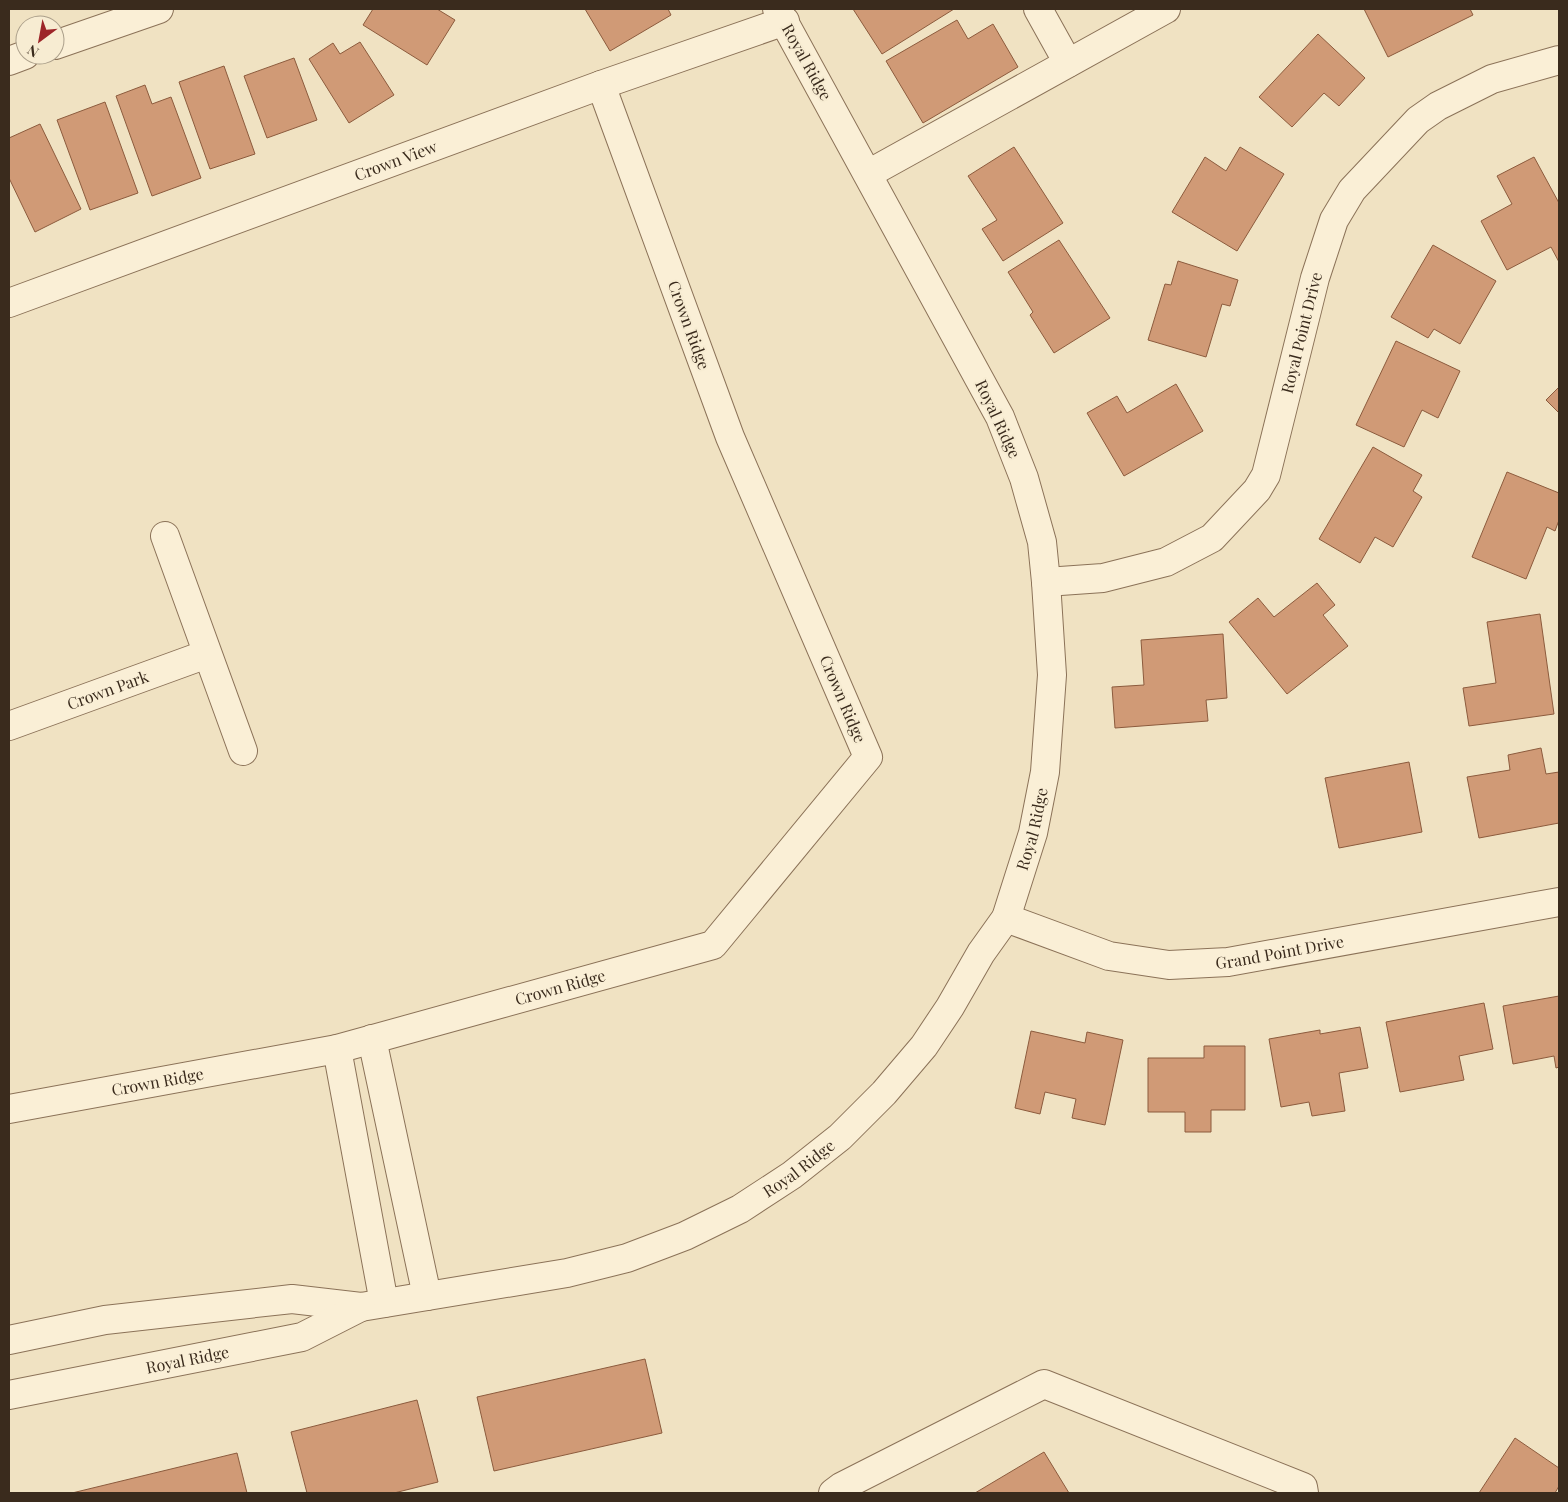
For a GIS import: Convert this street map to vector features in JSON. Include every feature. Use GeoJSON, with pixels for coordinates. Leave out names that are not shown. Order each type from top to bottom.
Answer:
{"type":"FeatureCollection","features":[{"type":"Feature","properties":{"kind":"street"},"geometry":{"type":"LineString","coordinates":[[65,42],[159,9]]}},
{"type":"Feature","properties":{"kind":"street"},"geometry":{"type":"LineString","coordinates":[[1038,9],[1068,63]]}},
{"type":"Feature","properties":{"kind":"street"},"geometry":{"type":"LineString","coordinates":[[868,174],[1166,9]]}},
{"type":"Feature","properties":{"kind":"street","name":"Crown View"},"geometry":{"type":"LineString","coordinates":[[9,304],[601,85],[781,15]]}},
{"type":"Feature","properties":{"kind":"street","name":"Royal Ridge"},"geometry":{"type":"LineString","coordinates":[[9,1340],[105,1320],[292,1299],[372,1305],[566,1273],[627,1258],[692,1232],[740,1209],[792,1175],[840,1137],[890,1086],[924,1046],[945,1015],[981,953],[1006,918],[1033,833],[1045,772],[1052,675],[1042,542],[1024,478],[1000,417],[781,15]]}},
{"type":"Feature","properties":{"kind":"street","name":"Royal Point Drive"},"geometry":{"type":"LineString","coordinates":[[1046,582],[1102,578],[1166,562],[1212,538],[1257,490],[1266,475],[1315,278],[1334,220],[1352,190],[1418,120],[1438,106],[1492,78],[1559,60]]}},
{"type":"Feature","properties":{"kind":"street","name":"Crown Ridge"},"geometry":{"type":"LineString","coordinates":[[9,1109],[338,1049],[713,944],[868,757],[730,437],[601,85]]}},
{"type":"Feature","properties":{"kind":"street"},"geometry":{"type":"LineString","coordinates":[[165,536],[243,751]]}},
{"type":"Feature","properties":{"kind":"street","name":"Crown Park"},"geometry":{"type":"LineString","coordinates":[[9,726],[208,654]]}},
{"type":"Feature","properties":{"kind":"street","name":"Grand Point Drive"},"geometry":{"type":"LineString","coordinates":[[1006,918],[1109,956],[1170,965],[1228,962],[1559,902]]}},
{"type":"Feature","properties":{"kind":"street"},"geometry":{"type":"LineString","coordinates":[[372,1039],[427,1296]]}},
{"type":"Feature","properties":{"kind":"street"},"geometry":{"type":"LineString","coordinates":[[338,1049],[372,1305]]}},
{"type":"Feature","properties":{"kind":"street","name":"Royal Ridge"},"geometry":{"type":"LineString","coordinates":[[9,1395],[302,1337],[372,1305]]}},
{"type":"Feature","properties":{"kind":"street"},"geometry":{"type":"LineString","coordinates":[[833,1493],[841,1487],[1044,1384],[1303,1487],[1304,1493]]}},
{"type":"Feature","properties":{"kind":"building"},"geometry":{"type":"Polygon","coordinates":[[[373,9],[437,9],[455,20],[427,65],[363,25],[373,9]]]}},
{"type":"Feature","properties":{"kind":"building"},"geometry":{"type":"Polygon","coordinates":[[[585,9],[668,9],[671,15],[610,51],[585,9]]]}},
{"type":"Feature","properties":{"kind":"building"},"geometry":{"type":"Polygon","coordinates":[[[853,9],[954,9],[882,54],[853,9]]]}},
{"type":"Feature","properties":{"kind":"building"},"geometry":{"type":"Polygon","coordinates":[[[1364,9],[1470,9],[1473,15],[1388,57],[1364,9]]]}},
{"type":"Feature","properties":{"kind":"building"},"geometry":{"type":"Polygon","coordinates":[[[957,20],[968,39],[993,24],[1018,67],[923,123],[886,61],[957,20]]]}},
{"type":"Feature","properties":{"kind":"building"},"geometry":{"type":"Polygon","coordinates":[[[1318,34],[1365,78],[1339,106],[1324,93],[1292,127],[1259,97],[1318,34]]]}},
{"type":"Feature","properties":{"kind":"building"},"geometry":{"type":"Polygon","coordinates":[[[360,42],[394,95],[349,123],[309,59],[333,43],[340,54],[360,42]]]}},
{"type":"Feature","properties":{"kind":"building"},"geometry":{"type":"Polygon","coordinates":[[[294,58],[317,120],[267,138],[244,76],[294,58]]]}},
{"type":"Feature","properties":{"kind":"building"},"geometry":{"type":"Polygon","coordinates":[[[224,66],[255,154],[210,169],[179,82],[224,66]]]}},
{"type":"Feature","properties":{"kind":"building"},"geometry":{"type":"Polygon","coordinates":[[[145,85],[152,104],[171,97],[201,178],[152,196],[116,96],[145,85]]]}},
{"type":"Feature","properties":{"kind":"building"},"geometry":{"type":"Polygon","coordinates":[[[105,102],[138,193],[90,210],[57,120],[105,102]]]}},
{"type":"Feature","properties":{"kind":"building"},"geometry":{"type":"Polygon","coordinates":[[[40,124],[81,209],[35,232],[9,178],[9,138],[40,124]]]}},
{"type":"Feature","properties":{"kind":"building"},"geometry":{"type":"Polygon","coordinates":[[[1014,147],[1063,223],[1003,261],[982,229],[997,220],[968,176],[1014,147]]]}},
{"type":"Feature","properties":{"kind":"building"},"geometry":{"type":"Polygon","coordinates":[[[1240,147],[1284,174],[1237,251],[1172,212],[1205,157],[1226,171],[1240,147]]]}},
{"type":"Feature","properties":{"kind":"building"},"geometry":{"type":"Polygon","coordinates":[[[1534,157],[1559,203],[1559,262],[1551,247],[1507,270],[1481,221],[1512,204],[1497,176],[1534,157]]]}},
{"type":"Feature","properties":{"kind":"building"},"geometry":{"type":"Polygon","coordinates":[[[1059,240],[1110,318],[1054,353],[1030,315],[1033,312],[1008,272],[1059,240]]]}},
{"type":"Feature","properties":{"kind":"building"},"geometry":{"type":"Polygon","coordinates":[[[1433,245],[1496,281],[1460,344],[1434,329],[1428,338],[1391,317],[1433,245]]]}},
{"type":"Feature","properties":{"kind":"building"},"geometry":{"type":"Polygon","coordinates":[[[1178,261],[1238,280],[1230,306],[1222,304],[1206,357],[1148,340],[1165,284],[1171,285],[1178,261]]]}},
{"type":"Feature","properties":{"kind":"building"},"geometry":{"type":"Polygon","coordinates":[[[1396,341],[1460,371],[1438,418],[1422,410],[1404,447],[1356,425],[1396,341]]]}},
{"type":"Feature","properties":{"kind":"building"},"geometry":{"type":"Polygon","coordinates":[[[1176,384],[1203,431],[1124,476],[1087,413],[1117,396],[1127,413],[1176,384]]]}},
{"type":"Feature","properties":{"kind":"building"},"geometry":{"type":"Polygon","coordinates":[[[1559,387],[1559,413],[1546,400],[1559,387]]]}},
{"type":"Feature","properties":{"kind":"building"},"geometry":{"type":"Polygon","coordinates":[[[1373,447],[1422,475],[1413,491],[1422,497],[1393,547],[1375,537],[1360,563],[1319,539],[1373,447]]]}},
{"type":"Feature","properties":{"kind":"building"},"geometry":{"type":"Polygon","coordinates":[[[1507,472],[1559,493],[1559,520],[1555,531],[1547,527],[1526,579],[1472,557],[1507,472]]]}},
{"type":"Feature","properties":{"kind":"building"},"geometry":{"type":"Polygon","coordinates":[[[1317,583],[1335,605],[1323,615],[1348,646],[1287,694],[1229,622],[1258,598],[1274,617],[1317,583]]]}},
{"type":"Feature","properties":{"kind":"building"},"geometry":{"type":"Polygon","coordinates":[[[1540,614],[1554,714],[1469,726],[1463,688],[1496,683],[1487,622],[1540,614]]]}},
{"type":"Feature","properties":{"kind":"building"},"geometry":{"type":"Polygon","coordinates":[[[1223,634],[1227,698],[1206,700],[1208,721],[1115,728],[1112,687],[1144,685],[1141,640],[1223,634]]]}},
{"type":"Feature","properties":{"kind":"building"},"geometry":{"type":"Polygon","coordinates":[[[1541,748],[1546,774],[1559,772],[1559,823],[1479,838],[1467,777],[1510,770],[1508,755],[1541,748]]]}},
{"type":"Feature","properties":{"kind":"building"},"geometry":{"type":"Polygon","coordinates":[[[1409,762],[1422,832],[1339,848],[1325,778],[1409,762]]]}},
{"type":"Feature","properties":{"kind":"building"},"geometry":{"type":"Polygon","coordinates":[[[1559,996],[1559,1067],[1556,1068],[1554,1056],[1513,1064],[1503,1006],[1559,996]]]}},
{"type":"Feature","properties":{"kind":"building"},"geometry":{"type":"Polygon","coordinates":[[[1484,1003],[1493,1049],[1459,1056],[1464,1080],[1400,1092],[1386,1022],[1484,1003]]]}},
{"type":"Feature","properties":{"kind":"building"},"geometry":{"type":"Polygon","coordinates":[[[1360,1027],[1368,1068],[1339,1073],[1345,1111],[1312,1116],[1309,1102],[1281,1107],[1269,1039],[1320,1030],[1320,1034],[1360,1027]]]}},
{"type":"Feature","properties":{"kind":"building"},"geometry":{"type":"Polygon","coordinates":[[[1031,1031],[1085,1043],[1087,1032],[1123,1040],[1105,1125],[1072,1118],[1076,1099],[1045,1092],[1040,1114],[1015,1108],[1031,1031]]]}},
{"type":"Feature","properties":{"kind":"building"},"geometry":{"type":"Polygon","coordinates":[[[1204,1046],[1245,1046],[1245,1110],[1211,1110],[1211,1132],[1185,1132],[1185,1112],[1148,1112],[1148,1058],[1204,1058],[1204,1046]]]}},
{"type":"Feature","properties":{"kind":"building"},"geometry":{"type":"Polygon","coordinates":[[[645,1359],[662,1433],[494,1471],[477,1397],[645,1359]]]}},
{"type":"Feature","properties":{"kind":"building"},"geometry":{"type":"Polygon","coordinates":[[[417,1400],[438,1482],[394,1493],[307,1493],[291,1432],[417,1400]]]}},
{"type":"Feature","properties":{"kind":"building"},"geometry":{"type":"Polygon","coordinates":[[[1515,1438],[1559,1468],[1559,1486],[1555,1493],[1479,1493],[1515,1438]]]}},
{"type":"Feature","properties":{"kind":"building"},"geometry":{"type":"Polygon","coordinates":[[[1044,1452],[1069,1493],[975,1493],[1044,1452]]]}},
{"type":"Feature","properties":{"kind":"building"},"geometry":{"type":"Polygon","coordinates":[[[237,1453],[247,1493],[72,1493],[237,1453]]]}}]}
